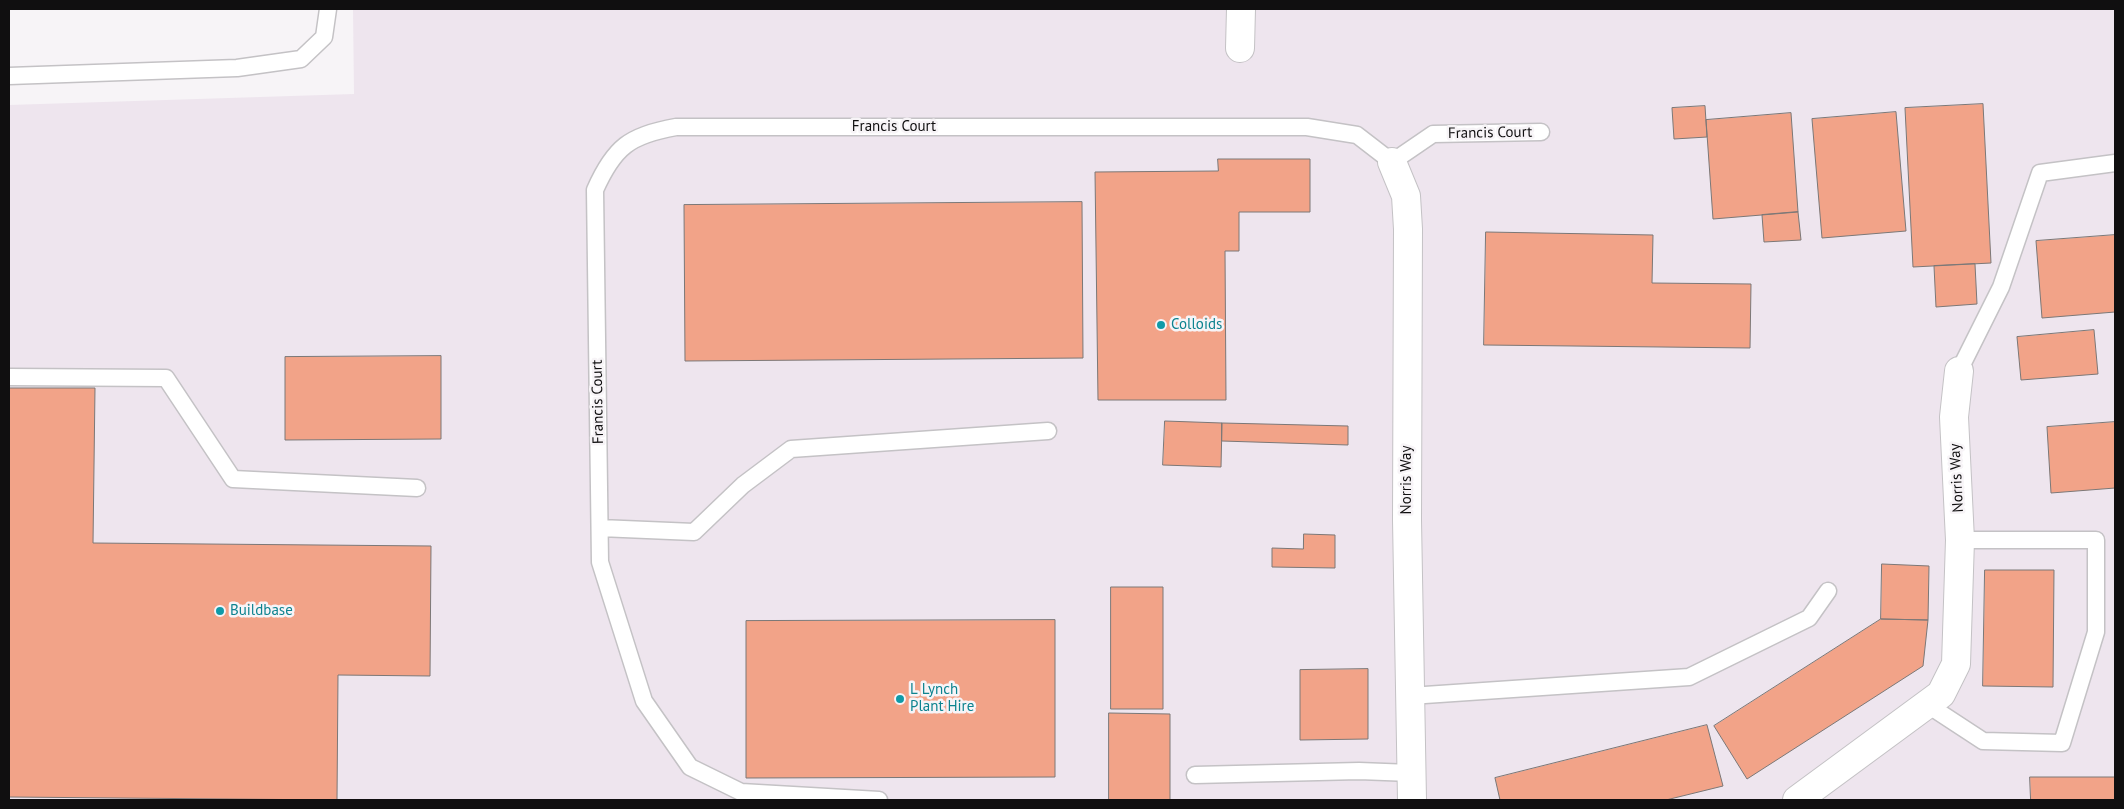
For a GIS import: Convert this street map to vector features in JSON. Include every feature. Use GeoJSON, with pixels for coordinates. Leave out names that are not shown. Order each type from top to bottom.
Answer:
{"type":"FeatureCollection","features":[{"type":"Feature","properties":{"kind":"street"},"geometry":{"type":"LineString","coordinates":[[1240,48],[1241,9]]}},
{"type":"Feature","properties":{"kind":"street","name":"Norris Way"},"geometry":{"type":"LineString","coordinates":[[1392,162],[1406,196],[1408,229],[1407,520],[1412,800]]}},
{"type":"Feature","properties":{"kind":"street","name":"Norris Way"},"geometry":{"type":"LineString","coordinates":[[1797,800],[1941,694],[1956,664],[1960,540],[1954,417],[1959,371]]}},
{"type":"Feature","properties":{"kind":"lane"},"geometry":{"type":"LineString","coordinates":[[9,76],[237,68],[301,59],[324,37],[328,9]]}},
{"type":"Feature","properties":{"kind":"lane","name":"Francis Court"},"geometry":{"type":"LineString","coordinates":[[879,800],[741,792],[690,767],[644,701],[600,562],[595,190],[606,166],[627,143],[647,132],[676,127],[1307,127],[1357,135],[1392,162],[1433,134],[1541,132]]}},
{"type":"Feature","properties":{"kind":"lane","name":"Norris Way"},"geometry":{"type":"LineString","coordinates":[[1959,371],[2001,287],[2040,173],[2115,162]]}},
{"type":"Feature","properties":{"kind":"lane"},"geometry":{"type":"LineString","coordinates":[[9,377],[166,378],[233,479],[417,488]]}},
{"type":"Feature","properties":{"kind":"lane"},"geometry":{"type":"LineString","coordinates":[[600,528],[694,532],[743,485],[791,449],[1048,431]]}},
{"type":"Feature","properties":{"kind":"lane"},"geometry":{"type":"LineString","coordinates":[[1928,705],[1983,740],[2062,743],[2096,632],[2096,540],[1960,540]]}},
{"type":"Feature","properties":{"kind":"lane"},"geometry":{"type":"LineString","coordinates":[[1410,696],[1689,677],[1809,618],[1828,591]]}},
{"type":"Feature","properties":{"kind":"lane"},"geometry":{"type":"LineString","coordinates":[[1195,775],[1359,771],[1411,773]]}},
{"type":"Feature","properties":{"kind":"shaded area"},"geometry":{"type":"Polygon","coordinates":[[[353,9],[2115,9],[2115,800],[9,800],[9,105],[354,94],[353,9]]]}},
{"type":"Feature","properties":{"kind":"building"},"geometry":{"type":"Polygon","coordinates":[[[1983,104],[1991,263],[1913,267],[1905,108],[1983,104]]]}},
{"type":"Feature","properties":{"kind":"building"},"geometry":{"type":"Polygon","coordinates":[[[1705,106],[1707,137],[1674,139],[1672,108],[1705,106]]]}},
{"type":"Feature","properties":{"kind":"building"},"geometry":{"type":"Polygon","coordinates":[[[1896,112],[1906,231],[1822,238],[1812,119],[1896,112]]]}},
{"type":"Feature","properties":{"kind":"building"},"geometry":{"type":"Polygon","coordinates":[[[1791,113],[1798,212],[1713,219],[1706,120],[1791,113]]]}},
{"type":"Feature","properties":{"kind":"building","name":"Colloids"},"geometry":{"type":"Polygon","coordinates":[[[1218,159],[1310,159],[1310,212],[1239,212],[1239,251],[1225,251],[1226,400],[1098,400],[1095,172],[1218,171],[1218,159]]]}},
{"type":"Feature","properties":{"kind":"building"},"geometry":{"type":"Polygon","coordinates":[[[1082,202],[1083,358],[685,361],[684,205],[1082,202]]]}},
{"type":"Feature","properties":{"kind":"building"},"geometry":{"type":"Polygon","coordinates":[[[1798,212],[1801,240],[1764,242],[1762,215],[1798,212]]]}},
{"type":"Feature","properties":{"kind":"building"},"geometry":{"type":"Polygon","coordinates":[[[1486,232],[1653,235],[1652,283],[1751,284],[1750,348],[1484,345],[1486,232]]]}},
{"type":"Feature","properties":{"kind":"building"},"geometry":{"type":"Polygon","coordinates":[[[2115,235],[2115,312],[2042,318],[2036,241],[2115,235]]]}},
{"type":"Feature","properties":{"kind":"building"},"geometry":{"type":"Polygon","coordinates":[[[1975,264],[1977,304],[1936,307],[1934,266],[1975,264]]]}},
{"type":"Feature","properties":{"kind":"building"},"geometry":{"type":"Polygon","coordinates":[[[2094,330],[2098,374],[2021,380],[2017,337],[2094,330]]]}},
{"type":"Feature","properties":{"kind":"building"},"geometry":{"type":"Polygon","coordinates":[[[441,356],[441,439],[285,440],[285,357],[441,356]]]}},
{"type":"Feature","properties":{"kind":"building","name":"Buildbase"},"geometry":{"type":"Polygon","coordinates":[[[9,388],[95,388],[93,543],[431,546],[430,676],[338,675],[337,800],[9,797],[9,388]]]}},
{"type":"Feature","properties":{"kind":"building"},"geometry":{"type":"Polygon","coordinates":[[[1165,421],[1222,423],[1221,467],[1163,465],[1165,421]]]}},
{"type":"Feature","properties":{"kind":"building"},"geometry":{"type":"Polygon","coordinates":[[[2115,422],[2115,488],[2051,493],[2047,427],[2115,422]]]}},
{"type":"Feature","properties":{"kind":"building"},"geometry":{"type":"Polygon","coordinates":[[[1222,423],[1348,426],[1348,445],[1222,441],[1222,423]]]}},
{"type":"Feature","properties":{"kind":"building"},"geometry":{"type":"Polygon","coordinates":[[[1304,534],[1335,535],[1335,568],[1272,567],[1272,548],[1303,549],[1304,534]]]}},
{"type":"Feature","properties":{"kind":"building"},"geometry":{"type":"Polygon","coordinates":[[[1882,564],[1929,566],[1928,620],[1881,619],[1882,564]]]}},
{"type":"Feature","properties":{"kind":"building"},"geometry":{"type":"Polygon","coordinates":[[[1985,570],[2054,570],[2053,687],[1983,686],[1985,570]]]}},
{"type":"Feature","properties":{"kind":"building"},"geometry":{"type":"Polygon","coordinates":[[[1111,587],[1163,587],[1163,709],[1111,709],[1111,587]]]}},
{"type":"Feature","properties":{"kind":"building"},"geometry":{"type":"Polygon","coordinates":[[[1881,619],[1928,620],[1923,666],[1747,779],[1714,726],[1881,619]]]}},
{"type":"Feature","properties":{"kind":"building","name":"L Lynch Plant Hire"},"geometry":{"type":"Polygon","coordinates":[[[1055,620],[1055,777],[746,778],[746,621],[1055,620]]]}},
{"type":"Feature","properties":{"kind":"building"},"geometry":{"type":"Polygon","coordinates":[[[1368,669],[1368,739],[1300,740],[1300,670],[1368,669]]]}},
{"type":"Feature","properties":{"kind":"building"},"geometry":{"type":"Polygon","coordinates":[[[1109,713],[1170,714],[1170,800],[1109,800],[1109,713]]]}},
{"type":"Feature","properties":{"kind":"building"},"geometry":{"type":"Polygon","coordinates":[[[1707,725],[1723,786],[1666,800],[1500,800],[1495,778],[1707,725]]]}},
{"type":"Feature","properties":{"kind":"building"},"geometry":{"type":"Polygon","coordinates":[[[2030,777],[2115,777],[2115,800],[2031,800],[2030,777]]]}},
{"type":"Feature","properties":{"kind":"place","name":"Colloids"},"geometry":{"type":"Point","coordinates":[1161,325]}},
{"type":"Feature","properties":{"kind":"place","name":"Buildbase"},"geometry":{"type":"Point","coordinates":[220,611]}},
{"type":"Feature","properties":{"kind":"place","name":"L Lynch Plant Hire"},"geometry":{"type":"Point","coordinates":[900,699]}}]}
